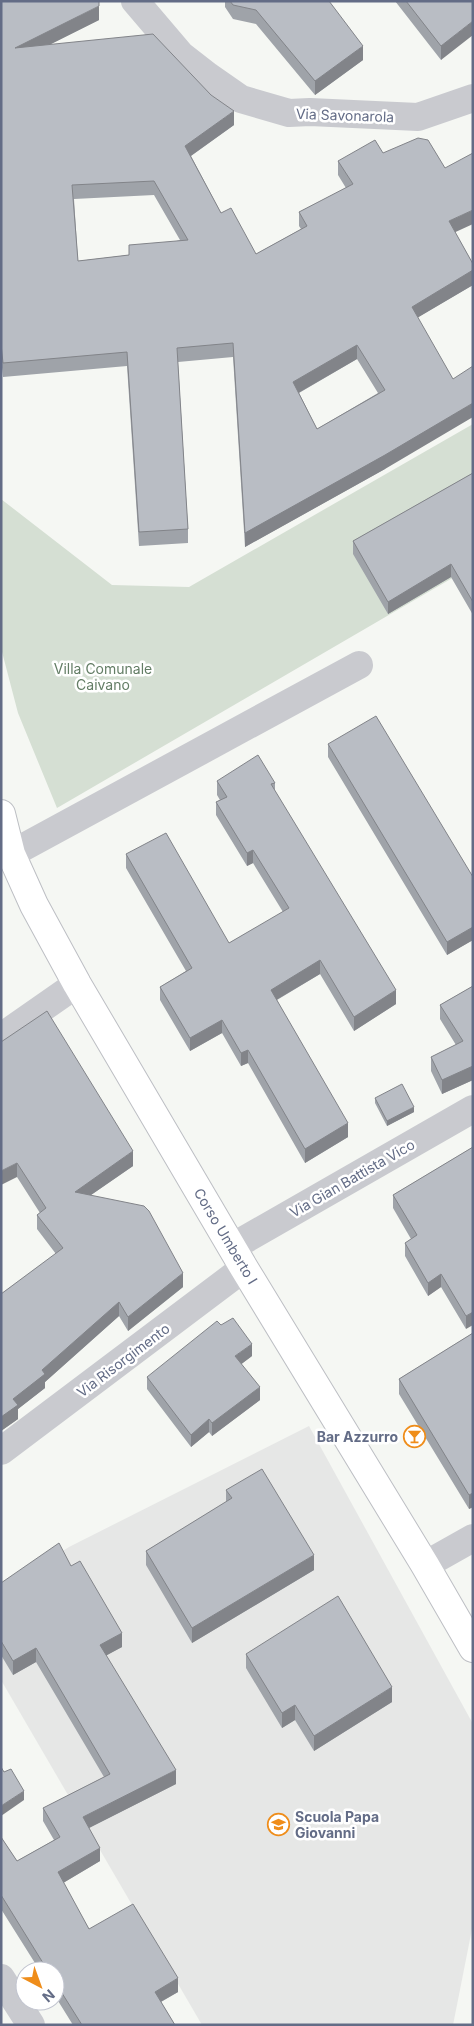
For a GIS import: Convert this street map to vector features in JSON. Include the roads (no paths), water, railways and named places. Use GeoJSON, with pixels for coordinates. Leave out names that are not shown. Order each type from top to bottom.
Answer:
{"type":"FeatureCollection","features":[{"type":"Feature","properties":{"kind":"main road","name":"Corso Umberto I"},"geometry":{"type":"LineString","coordinates":[[1,814],[11,854],[34,905],[77,984],[238,1258],[425,1565],[473,1648]]}},
{"type":"Feature","properties":{"kind":"street","name":"Via Savonarola"},"geometry":{"type":"LineString","coordinates":[[134,1],[182,55],[208,76],[242,99],[289,113],[310,112],[418,117],[473,98]]}},
{"type":"Feature","properties":{"kind":"street"},"geometry":{"type":"LineString","coordinates":[[11,854],[359,665]]}},
{"type":"Feature","properties":{"kind":"street"},"geometry":{"type":"LineString","coordinates":[[1,1037],[77,984]]}},
{"type":"Feature","properties":{"kind":"street","name":"Via Gian Battista Vico"},"geometry":{"type":"LineString","coordinates":[[238,1258],[473,1109]]}},
{"type":"Feature","properties":{"kind":"street","name":"Via Risorgimento"},"geometry":{"type":"LineString","coordinates":[[1,1451],[238,1258]]}},
{"type":"Feature","properties":{"kind":"street"},"geometry":{"type":"LineString","coordinates":[[425,1565],[473,1538]]}},
{"type":"Feature","properties":{"kind":"street"},"geometry":{"type":"LineString","coordinates":[[3,1982],[31,2025]]}},
{"type":"Feature","properties":{"kind":"place","name":"Bar Azzurro"},"geometry":{"type":"Point","coordinates":[414,1436]}},
{"type":"Feature","properties":{"kind":"place","name":"Scuola Papa Giovanni"},"geometry":{"type":"Point","coordinates":[279,1824]}},
{"type":"Feature","properties":{"kind":"park label","name":"Villa Comunale Caivano"},"geometry":{"type":"Point","coordinates":[103,676]}}]}
